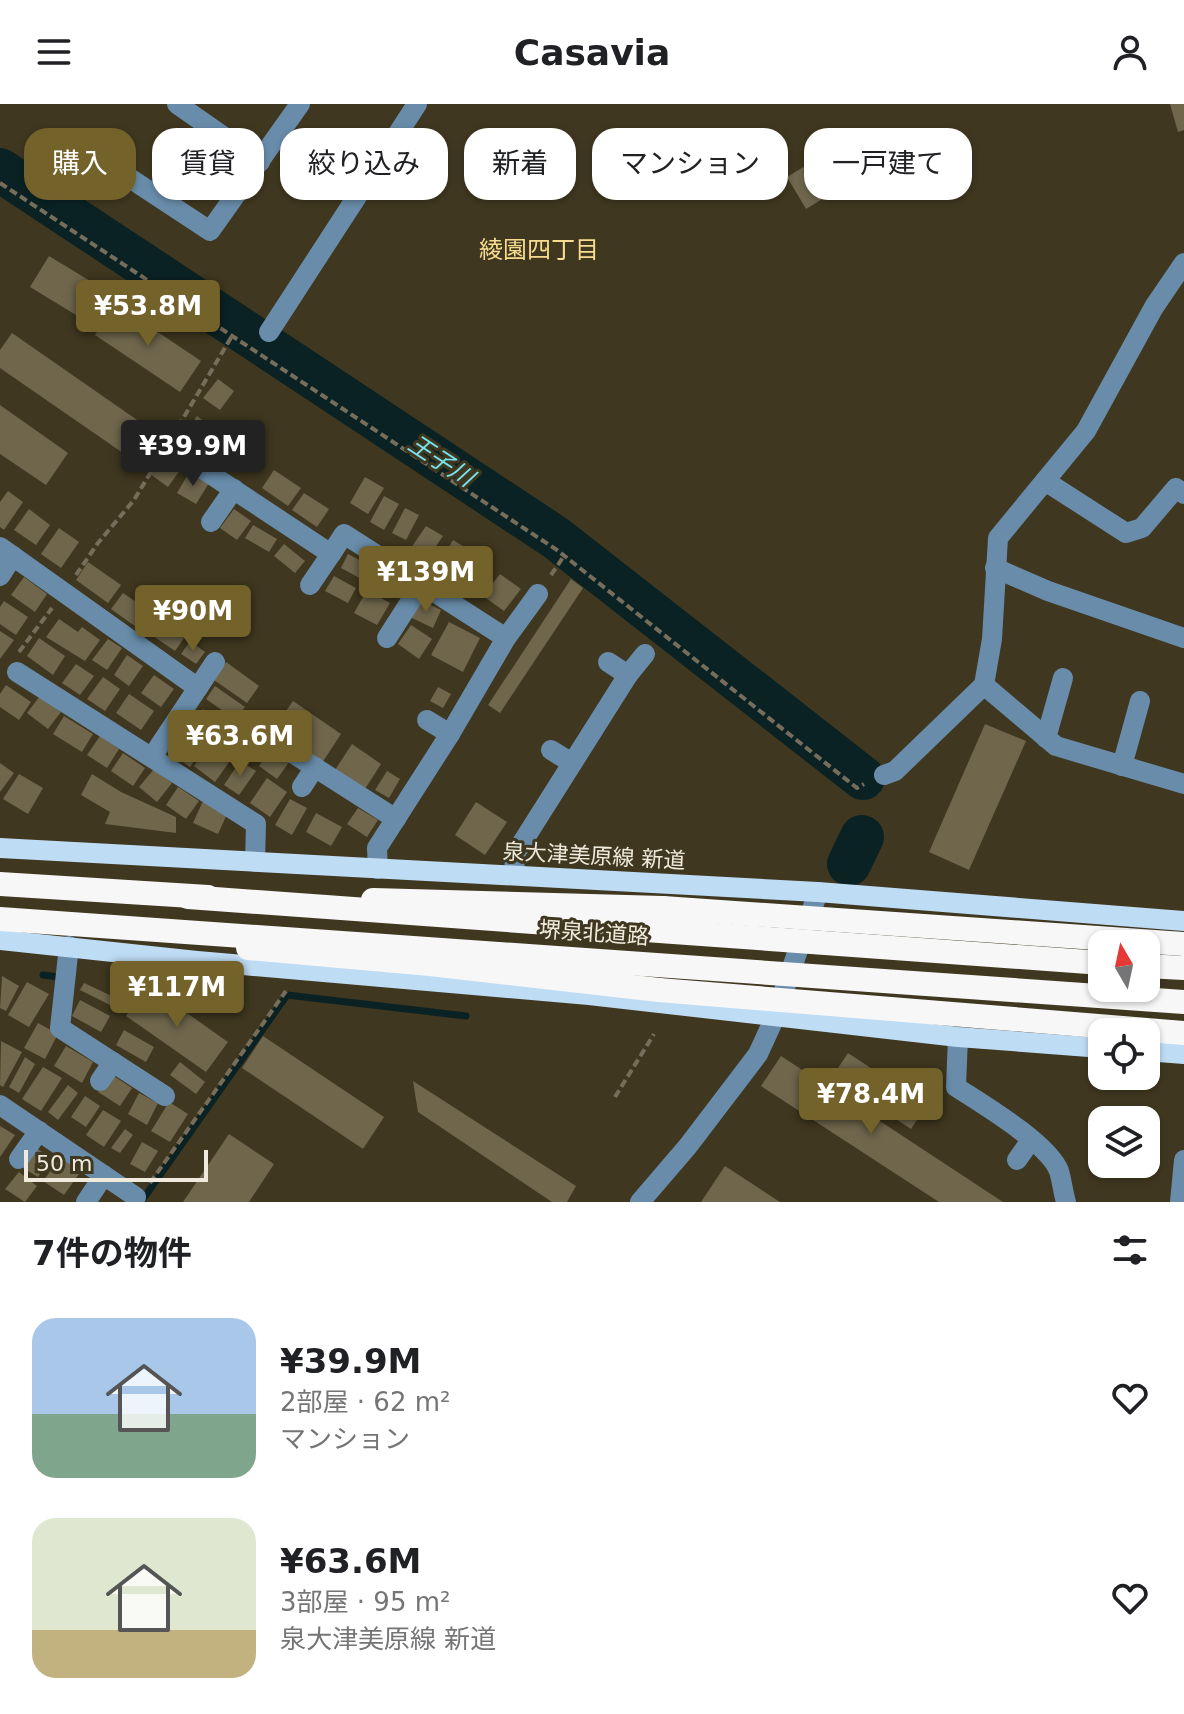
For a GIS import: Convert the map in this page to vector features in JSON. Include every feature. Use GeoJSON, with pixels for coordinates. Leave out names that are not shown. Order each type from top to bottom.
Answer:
{"type":"FeatureCollection","features":[{"type":"Feature","properties":{"kind":"highway","name":"堺泉北道路"},"geometry":{"type":"LineString","coordinates":[[0,884],[1088,962]]}},
{"type":"Feature","properties":{"kind":"highway"},"geometry":{"type":"LineString","coordinates":[[188,897],[663,908],[1184,944]]}},
{"type":"Feature","properties":{"kind":"highway","name":"堺泉北道路"},"geometry":{"type":"LineString","coordinates":[[0,921],[1184,1002]]}},
{"type":"Feature","properties":{"kind":"highway"},"geometry":{"type":"LineString","coordinates":[[0,921],[78,932],[430,964],[659,990],[1184,1033]]}},
{"type":"Feature","properties":{"kind":"highway"},"geometry":{"type":"LineString","coordinates":[[1160,967],[1184,968]]}},
{"type":"Feature","properties":{"kind":"main road","name":"泉大津美原線 新道"},"geometry":{"type":"LineString","coordinates":[[0,848],[818,892],[1184,921]]}},
{"type":"Feature","properties":{"kind":"main road"},"geometry":{"type":"LineString","coordinates":[[0,940],[197,961],[573,993],[958,1037],[1088,1047]]}},
{"type":"Feature","properties":{"kind":"main road"},"geometry":{"type":"LineString","coordinates":[[1160,1052],[1184,1054]]}},
{"type":"Feature","properties":{"kind":"street"},"geometry":{"type":"LineString","coordinates":[[177,104],[211,128]]}},
{"type":"Feature","properties":{"kind":"street"},"geometry":{"type":"LineString","coordinates":[[264,156],[300,104]]}},
{"type":"Feature","properties":{"kind":"street"},"geometry":{"type":"LineString","coordinates":[[269,332],[417,104]]}},
{"type":"Feature","properties":{"kind":"street"},"geometry":{"type":"LineString","coordinates":[[163,200],[210,231],[232,200]]}},
{"type":"Feature","properties":{"kind":"street"},"geometry":{"type":"LineString","coordinates":[[884,775],[895,771],[984,685],[992,639],[998,538],[1086,431],[1154,307],[1184,263]]}},
{"type":"Feature","properties":{"kind":"street"},"geometry":{"type":"LineString","coordinates":[[169,445],[331,554]]}},
{"type":"Feature","properties":{"kind":"street"},"geometry":{"type":"LineString","coordinates":[[1045,481],[1126,533],[1142,528],[1176,488],[1184,494]]}},
{"type":"Feature","properties":{"kind":"street"},"geometry":{"type":"LineString","coordinates":[[211,522],[234,489]]}},
{"type":"Feature","properties":{"kind":"street"},"geometry":{"type":"LineString","coordinates":[[310,585],[344,534],[506,638]]}},
{"type":"Feature","properties":{"kind":"street"},"geometry":{"type":"LineString","coordinates":[[0,576],[7,552],[198,688]]}},
{"type":"Feature","properties":{"kind":"street"},"geometry":{"type":"LineString","coordinates":[[995,568],[1048,591],[1184,638]]}},
{"type":"Feature","properties":{"kind":"street"},"geometry":{"type":"LineString","coordinates":[[387,638],[421,585]]}},
{"type":"Feature","properties":{"kind":"street"},"geometry":{"type":"LineString","coordinates":[[378,869],[377,848],[450,734],[506,638],[538,594]]}},
{"type":"Feature","properties":{"kind":"street"},"geometry":{"type":"LineString","coordinates":[[514,875],[515,854],[628,675],[645,654]]}},
{"type":"Feature","properties":{"kind":"street"},"geometry":{"type":"LineString","coordinates":[[18,662],[152,757],[256,824],[255,862]]}},
{"type":"Feature","properties":{"kind":"street"},"geometry":{"type":"LineString","coordinates":[[152,757],[215,662]]}},
{"type":"Feature","properties":{"kind":"street"},"geometry":{"type":"LineString","coordinates":[[608,662],[628,675]]}},
{"type":"Feature","properties":{"kind":"street"},"geometry":{"type":"LineString","coordinates":[[1046,738],[1063,678]]}},
{"type":"Feature","properties":{"kind":"street"},"geometry":{"type":"LineString","coordinates":[[984,685],[1056,746],[1184,784]]}},
{"type":"Feature","properties":{"kind":"street"},"geometry":{"type":"LineString","coordinates":[[1122,766],[1140,701]]}},
{"type":"Feature","properties":{"kind":"street"},"geometry":{"type":"LineString","coordinates":[[427,720],[450,734]]}},
{"type":"Feature","properties":{"kind":"street"},"geometry":{"type":"LineString","coordinates":[[275,742],[396,819]]}},
{"type":"Feature","properties":{"kind":"street"},"geometry":{"type":"LineString","coordinates":[[551,750],[572,763]]}},
{"type":"Feature","properties":{"kind":"street"},"geometry":{"type":"LineString","coordinates":[[302,787],[315,767]]}},
{"type":"Feature","properties":{"kind":"street"},"geometry":{"type":"LineString","coordinates":[[640,1202],[688,1146],[758,1054],[775,1017],[818,892]]}},
{"type":"Feature","properties":{"kind":"street"},"geometry":{"type":"LineString","coordinates":[[69,946],[60,1028],[165,1096]]}},
{"type":"Feature","properties":{"kind":"street"},"geometry":{"type":"LineString","coordinates":[[958,1037],[956,1087],[1022,1130],[1058,1168],[1066,1202]]}},
{"type":"Feature","properties":{"kind":"street"},"geometry":{"type":"LineString","coordinates":[[100,1081],[113,1062]]}},
{"type":"Feature","properties":{"kind":"street"},"geometry":{"type":"LineString","coordinates":[[0,1105],[136,1197]]}},
{"type":"Feature","properties":{"kind":"street"},"geometry":{"type":"LineString","coordinates":[[19,1159],[39,1131]]}},
{"type":"Feature","properties":{"kind":"street"},"geometry":{"type":"LineString","coordinates":[[1017,1160],[1031,1140]]}},
{"type":"Feature","properties":{"kind":"street"},"geometry":{"type":"LineString","coordinates":[[1180,1202],[1184,1160]]}},
{"type":"Feature","properties":{"kind":"street"},"geometry":{"type":"LineString","coordinates":[[86,1202],[104,1175]]}},
{"type":"Feature","properties":{"kind":"path"},"geometry":{"type":"LineString","coordinates":[[0,183],[557,550],[857,788]]}},
{"type":"Feature","properties":{"kind":"path"},"geometry":{"type":"LineString","coordinates":[[18,662],[98,543],[134,500],[232,336]]}},
{"type":"Feature","properties":{"kind":"path"},"geometry":{"type":"LineString","coordinates":[[136,1197],[141,1196],[288,987]]}},
{"type":"Feature","properties":{"kind":"path"},"geometry":{"type":"LineString","coordinates":[[615,1097],[654,1034]]}},
{"type":"Feature","properties":{"kind":"building"},"geometry":{"type":"Polygon","coordinates":[[[1170,104],[1184,104],[1184,130],[1178,132],[1170,104]]]}},
{"type":"Feature","properties":{"kind":"building"},"geometry":{"type":"Polygon","coordinates":[[[804,167],[804,200],[821,200],[806,209],[788,176],[804,167]]]}},
{"type":"Feature","properties":{"kind":"building"},"geometry":{"type":"Polygon","coordinates":[[[49,256],[95,284],[76,315],[30,287],[49,256]]]}},
{"type":"Feature","properties":{"kind":"building"},"geometry":{"type":"Polygon","coordinates":[[[116,304],[201,361],[180,392],[95,335],[116,304]]]}},
{"type":"Feature","properties":{"kind":"building"},"geometry":{"type":"Polygon","coordinates":[[[12,333],[153,431],[133,460],[0,368],[0,350],[12,333]]]}},
{"type":"Feature","properties":{"kind":"building"},"geometry":{"type":"Polygon","coordinates":[[[218,379],[234,391],[220,410],[203,398],[218,379]]]}},
{"type":"Feature","properties":{"kind":"building"},"geometry":{"type":"Polygon","coordinates":[[[0,405],[68,453],[46,485],[0,454],[0,405]]]}},
{"type":"Feature","properties":{"kind":"building"},"geometry":{"type":"Polygon","coordinates":[[[197,416],[212,428],[199,446],[184,434],[197,416]]]}},
{"type":"Feature","properties":{"kind":"building"},"geometry":{"type":"Polygon","coordinates":[[[221,436],[241,449],[229,467],[209,454],[221,436]]]}},
{"type":"Feature","properties":{"kind":"building"},"geometry":{"type":"Polygon","coordinates":[[[165,453],[183,466],[168,487],[150,474],[165,453]]]}},
{"type":"Feature","properties":{"kind":"building"},"geometry":{"type":"Polygon","coordinates":[[[274,470],[301,488],[288,506],[262,488],[274,470]]]}},
{"type":"Feature","properties":{"kind":"building"},"geometry":{"type":"Polygon","coordinates":[[[190,471],[209,483],[196,504],[177,493],[190,471]]]}},
{"type":"Feature","properties":{"kind":"building"},"geometry":{"type":"Polygon","coordinates":[[[365,477],[384,488],[368,514],[350,503],[365,477]]]}},
{"type":"Feature","properties":{"kind":"building"},"geometry":{"type":"Polygon","coordinates":[[[8,491],[23,502],[4,530],[0,527],[0,502],[8,491]]]}},
{"type":"Feature","properties":{"kind":"building"},"geometry":{"type":"Polygon","coordinates":[[[304,493],[329,509],[317,527],[292,510],[304,493]]]}},
{"type":"Feature","properties":{"kind":"building"},"geometry":{"type":"Polygon","coordinates":[[[384,496],[399,504],[384,530],[370,522],[384,496]]]}},
{"type":"Feature","properties":{"kind":"building"},"geometry":{"type":"Polygon","coordinates":[[[405,508],[419,515],[406,540],[392,533],[405,508]]]}},
{"type":"Feature","properties":{"kind":"building"},"geometry":{"type":"Polygon","coordinates":[[[29,509],[50,525],[36,545],[14,530],[29,509]]]}},
{"type":"Feature","properties":{"kind":"building"},"geometry":{"type":"Polygon","coordinates":[[[234,509],[251,521],[237,540],[220,528],[234,509]]]}},
{"type":"Feature","properties":{"kind":"building"},"geometry":{"type":"Polygon","coordinates":[[[253,525],[277,539],[269,552],[245,538],[253,525]]]}},
{"type":"Feature","properties":{"kind":"building"},"geometry":{"type":"Polygon","coordinates":[[[426,526],[443,536],[427,559],[411,548],[426,526]]]}},
{"type":"Feature","properties":{"kind":"building"},"geometry":{"type":"Polygon","coordinates":[[[59,528],[79,542],[61,568],[41,554],[59,528]]]}},
{"type":"Feature","properties":{"kind":"building"},"geometry":{"type":"Polygon","coordinates":[[[453,540],[469,550],[458,569],[442,560],[453,540]]]}},
{"type":"Feature","properties":{"kind":"building"},"geometry":{"type":"Polygon","coordinates":[[[284,544],[305,561],[295,573],[274,556],[284,544]]]}},
{"type":"Feature","properties":{"kind":"building"},"geometry":{"type":"Polygon","coordinates":[[[348,554],[373,567],[365,581],[341,568],[348,554]]]}},
{"type":"Feature","properties":{"kind":"building"},"geometry":{"type":"Polygon","coordinates":[[[472,556],[488,567],[472,589],[457,579],[472,556]]]}},
{"type":"Feature","properties":{"kind":"building"},"geometry":{"type":"Polygon","coordinates":[[[88,562],[121,585],[108,603],[76,580],[88,562]]]}},
{"type":"Feature","properties":{"kind":"building"},"geometry":{"type":"Polygon","coordinates":[[[500,574],[521,589],[504,611],[483,596],[500,574]]]}},
{"type":"Feature","properties":{"kind":"building"},"geometry":{"type":"Polygon","coordinates":[[[376,575],[392,583],[386,593],[371,585],[376,575]]]}},
{"type":"Feature","properties":{"kind":"building"},"geometry":{"type":"Polygon","coordinates":[[[334,576],[356,588],[348,603],[325,591],[334,576]]]}},
{"type":"Feature","properties":{"kind":"building"},"geometry":{"type":"Polygon","coordinates":[[[24,577],[47,594],[35,612],[11,595],[24,577]]]}},
{"type":"Feature","properties":{"kind":"building"},"geometry":{"type":"Polygon","coordinates":[[[571,579],[583,588],[500,713],[488,705],[571,579]]]}},
{"type":"Feature","properties":{"kind":"building"},"geometry":{"type":"Polygon","coordinates":[[[367,590],[390,603],[377,625],[354,613],[367,590]]]}},
{"type":"Feature","properties":{"kind":"building"},"geometry":{"type":"Polygon","coordinates":[[[123,593],[151,612],[139,629],[111,609],[123,593]]]}},
{"type":"Feature","properties":{"kind":"building"},"geometry":{"type":"Polygon","coordinates":[[[419,599],[441,610],[433,628],[410,617],[419,599]]]}},
{"type":"Feature","properties":{"kind":"building"},"geometry":{"type":"Polygon","coordinates":[[[4,601],[28,617],[16,635],[0,624],[0,607],[4,601]]]}},
{"type":"Feature","properties":{"kind":"building"},"geometry":{"type":"Polygon","coordinates":[[[162,617],[187,634],[175,651],[150,634],[162,617]]]}},
{"type":"Feature","properties":{"kind":"building"},"geometry":{"type":"Polygon","coordinates":[[[59,619],[78,632],[82,627],[100,640],[85,661],[46,637],[59,619]]]}},
{"type":"Feature","properties":{"kind":"building"},"geometry":{"type":"Polygon","coordinates":[[[449,622],[480,638],[463,672],[431,655],[449,622]]]}},
{"type":"Feature","properties":{"kind":"building"},"geometry":{"type":"Polygon","coordinates":[[[411,625],[432,639],[419,659],[398,644],[411,625]]]}},
{"type":"Feature","properties":{"kind":"building"},"geometry":{"type":"Polygon","coordinates":[[[0,631],[14,640],[0,659],[0,631]]]}},
{"type":"Feature","properties":{"kind":"building"},"geometry":{"type":"Polygon","coordinates":[[[39,638],[65,656],[53,675],[27,656],[39,638]]]}},
{"type":"Feature","properties":{"kind":"building"},"geometry":{"type":"Polygon","coordinates":[[[108,639],[122,648],[107,670],[92,660],[108,639]]]}},
{"type":"Feature","properties":{"kind":"building"},"geometry":{"type":"Polygon","coordinates":[[[190,641],[205,652],[196,664],[181,654],[190,641]]]}},
{"type":"Feature","properties":{"kind":"building"},"geometry":{"type":"Polygon","coordinates":[[[127,655],[143,666],[129,686],[114,675],[127,655]]]}},
{"type":"Feature","properties":{"kind":"building"},"geometry":{"type":"Polygon","coordinates":[[[226,662],[259,686],[247,703],[214,680],[226,662]]]}},
{"type":"Feature","properties":{"kind":"building"},"geometry":{"type":"Polygon","coordinates":[[[76,664],[94,676],[80,695],[62,683],[76,664]]]}},
{"type":"Feature","properties":{"kind":"building"},"geometry":{"type":"Polygon","coordinates":[[[154,675],[174,689],[161,707],[141,693],[154,675]]]}},
{"type":"Feature","properties":{"kind":"building"},"geometry":{"type":"Polygon","coordinates":[[[103,677],[120,689],[105,711],[87,699],[103,677]]]}},
{"type":"Feature","properties":{"kind":"building"},"geometry":{"type":"Polygon","coordinates":[[[6,685],[31,702],[19,720],[0,707],[0,694],[6,685]]]}},
{"type":"Feature","properties":{"kind":"building"},"geometry":{"type":"Polygon","coordinates":[[[215,686],[245,707],[236,720],[206,699],[215,686]]]}},
{"type":"Feature","properties":{"kind":"building"},"geometry":{"type":"Polygon","coordinates":[[[438,687],[451,694],[443,708],[430,701],[438,687]]]}},
{"type":"Feature","properties":{"kind":"building"},"geometry":{"type":"Polygon","coordinates":[[[129,694],[154,711],[141,730],[116,713],[129,694]]]}},
{"type":"Feature","properties":{"kind":"building"},"geometry":{"type":"Polygon","coordinates":[[[40,696],[61,712],[48,729],[27,713],[40,696]]]}},
{"type":"Feature","properties":{"kind":"building"},"geometry":{"type":"Polygon","coordinates":[[[293,701],[341,734],[322,763],[273,730],[293,701]]]}},
{"type":"Feature","properties":{"kind":"building"},"geometry":{"type":"Polygon","coordinates":[[[203,709],[229,727],[218,742],[192,725],[203,709]]]}},
{"type":"Feature","properties":{"kind":"building"},"geometry":{"type":"Polygon","coordinates":[[[64,716],[93,734],[82,752],[53,734],[64,716]]]}},
{"type":"Feature","properties":{"kind":"building"},"geometry":{"type":"Polygon","coordinates":[[[985,724],[1026,741],[969,870],[929,852],[985,724]]]}},
{"type":"Feature","properties":{"kind":"building"},"geometry":{"type":"Polygon","coordinates":[[[246,725],[263,737],[245,762],[228,750],[246,725]]]}},
{"type":"Feature","properties":{"kind":"building"},"geometry":{"type":"Polygon","coordinates":[[[186,727],[208,742],[190,767],[169,752],[186,727]]]}},
{"type":"Feature","properties":{"kind":"building"},"geometry":{"type":"Polygon","coordinates":[[[100,736],[119,749],[107,768],[87,755],[100,736]]]}},
{"type":"Feature","properties":{"kind":"building"},"geometry":{"type":"Polygon","coordinates":[[[210,743],[232,758],[215,782],[194,766],[210,743]]]}},
{"type":"Feature","properties":{"kind":"building"},"geometry":{"type":"Polygon","coordinates":[[[352,744],[381,764],[365,789],[335,770],[352,744]]]}},
{"type":"Feature","properties":{"kind":"building"},"geometry":{"type":"Polygon","coordinates":[[[273,745],[292,758],[277,779],[259,766],[273,745]]]}},
{"type":"Feature","properties":{"kind":"building"},"geometry":{"type":"Polygon","coordinates":[[[123,753],[145,768],[133,786],[111,771],[123,753]]]}},
{"type":"Feature","properties":{"kind":"building"},"geometry":{"type":"Polygon","coordinates":[[[240,761],[256,771],[239,795],[224,785],[240,761]]]}},
{"type":"Feature","properties":{"kind":"building"},"geometry":{"type":"Polygon","coordinates":[[[0,763],[14,773],[0,792],[0,763]]]}},
{"type":"Feature","properties":{"kind":"building"},"geometry":{"type":"Polygon","coordinates":[[[154,769],[172,783],[157,802],[139,787],[154,769]]]}},
{"type":"Feature","properties":{"kind":"building"},"geometry":{"type":"Polygon","coordinates":[[[387,771],[400,779],[389,798],[375,790],[387,771]]]}},
{"type":"Feature","properties":{"kind":"building"},"geometry":{"type":"Polygon","coordinates":[[[19,774],[43,788],[28,814],[3,799],[19,774]]]}},
{"type":"Feature","properties":{"kind":"building"},"geometry":{"type":"Polygon","coordinates":[[[92,774],[121,792],[176,817],[176,833],[105,824],[110,812],[81,795],[92,774]]]}},
{"type":"Feature","properties":{"kind":"building"},"geometry":{"type":"Polygon","coordinates":[[[267,778],[287,792],[270,817],[250,803],[267,778]]]}},
{"type":"Feature","properties":{"kind":"building"},"geometry":{"type":"Polygon","coordinates":[[[178,787],[199,801],[186,819],[166,805],[178,787]]]}},
{"type":"Feature","properties":{"kind":"building"},"geometry":{"type":"Polygon","coordinates":[[[290,799],[307,808],[292,835],[275,825],[290,799]]]}},
{"type":"Feature","properties":{"kind":"building"},"geometry":{"type":"Polygon","coordinates":[[[203,801],[228,812],[218,834],[193,823],[203,801]]]}},
{"type":"Feature","properties":{"kind":"building"},"geometry":{"type":"Polygon","coordinates":[[[476,802],[507,822],[485,855],[455,835],[476,802]]]}},
{"type":"Feature","properties":{"kind":"building"},"geometry":{"type":"Polygon","coordinates":[[[358,808],[378,820],[367,837],[347,824],[358,808]]]}},
{"type":"Feature","properties":{"kind":"building"},"geometry":{"type":"Polygon","coordinates":[[[316,813],[342,827],[331,846],[306,832],[316,813]]]}},
{"type":"Feature","properties":{"kind":"building"},"geometry":{"type":"Polygon","coordinates":[[[2,976],[19,986],[6,1011],[0,1008],[2,976]]]}},
{"type":"Feature","properties":{"kind":"building"},"geometry":{"type":"Polygon","coordinates":[[[27,982],[49,994],[29,1027],[8,1015],[27,982]]]}},
{"type":"Feature","properties":{"kind":"building"},"geometry":{"type":"Polygon","coordinates":[[[84,983],[116,998],[112,1006],[80,990],[84,983]]]}},
{"type":"Feature","properties":{"kind":"building"},"geometry":{"type":"Polygon","coordinates":[[[147,985],[228,1042],[206,1072],[126,1016],[147,985]]]}},
{"type":"Feature","properties":{"kind":"building"},"geometry":{"type":"Polygon","coordinates":[[[80,1000],[110,1016],[101,1032],[72,1016],[80,1000]]]}},
{"type":"Feature","properties":{"kind":"building"},"geometry":{"type":"Polygon","coordinates":[[[38,1023],[58,1034],[45,1059],[24,1048],[38,1023]]]}},
{"type":"Feature","properties":{"kind":"building"},"geometry":{"type":"Polygon","coordinates":[[[124,1030],[154,1047],[146,1062],[116,1045],[124,1030]]]}},
{"type":"Feature","properties":{"kind":"building"},"geometry":{"type":"Polygon","coordinates":[[[263,1036],[384,1117],[363,1149],[242,1068],[263,1036]]]}},
{"type":"Feature","properties":{"kind":"building"},"geometry":{"type":"Polygon","coordinates":[[[1,1041],[22,1052],[3,1087],[0,1085],[1,1041]]]}},
{"type":"Feature","properties":{"kind":"building"},"geometry":{"type":"Polygon","coordinates":[[[66,1046],[93,1062],[82,1083],[54,1066],[66,1046]]]}},
{"type":"Feature","properties":{"kind":"building"},"geometry":{"type":"Polygon","coordinates":[[[848,1053],[927,1105],[911,1129],[832,1077],[848,1053]]]}},
{"type":"Feature","properties":{"kind":"building"},"geometry":{"type":"Polygon","coordinates":[[[781,1056],[1003,1202],[939,1202],[761,1086],[781,1056]]]}},
{"type":"Feature","properties":{"kind":"building"},"geometry":{"type":"Polygon","coordinates":[[[25,1057],[35,1064],[19,1093],[9,1087],[25,1057]]]}},
{"type":"Feature","properties":{"kind":"building"},"geometry":{"type":"Polygon","coordinates":[[[180,1062],[205,1082],[196,1094],[170,1075],[180,1062]]]}},
{"type":"Feature","properties":{"kind":"building"},"geometry":{"type":"Polygon","coordinates":[[[43,1067],[62,1078],[41,1111],[22,1099],[43,1067]]]}},
{"type":"Feature","properties":{"kind":"building"},"geometry":{"type":"Polygon","coordinates":[[[109,1073],[132,1088],[120,1106],[98,1092],[109,1073]]]}},
{"type":"Feature","properties":{"kind":"building"},"geometry":{"type":"Polygon","coordinates":[[[413,1081],[576,1186],[567,1202],[552,1202],[418,1112],[413,1081]]]}},
{"type":"Feature","properties":{"kind":"building"},"geometry":{"type":"Polygon","coordinates":[[[68,1085],[78,1093],[58,1120],[48,1112],[68,1085]]]}},
{"type":"Feature","properties":{"kind":"building"},"geometry":{"type":"Polygon","coordinates":[[[139,1093],[158,1103],[147,1125],[128,1114],[139,1093]]]}},
{"type":"Feature","properties":{"kind":"building"},"geometry":{"type":"Polygon","coordinates":[[[85,1096],[100,1106],[86,1127],[71,1117],[85,1096]]]}},
{"type":"Feature","properties":{"kind":"building"},"geometry":{"type":"Polygon","coordinates":[[[169,1102],[188,1114],[170,1142],[151,1131],[169,1102]]]}},
{"type":"Feature","properties":{"kind":"building"},"geometry":{"type":"Polygon","coordinates":[[[103,1110],[121,1121],[104,1147],[86,1135],[103,1110]]]}},
{"type":"Feature","properties":{"kind":"building"},"geometry":{"type":"Polygon","coordinates":[[[0,1126],[15,1135],[0,1157],[0,1126]]]}},
{"type":"Feature","properties":{"kind":"building"},"geometry":{"type":"Polygon","coordinates":[[[125,1129],[133,1135],[120,1153],[111,1148],[125,1129]]]}},
{"type":"Feature","properties":{"kind":"building"},"geometry":{"type":"Polygon","coordinates":[[[229,1134],[274,1164],[249,1202],[183,1202],[229,1134]]]}},
{"type":"Feature","properties":{"kind":"building"},"geometry":{"type":"Polygon","coordinates":[[[142,1142],[158,1151],[145,1172],[130,1164],[142,1142]]]}},
{"type":"Feature","properties":{"kind":"building"},"geometry":{"type":"Polygon","coordinates":[[[32,1145],[51,1158],[38,1177],[18,1165],[32,1145]]]}},
{"type":"Feature","properties":{"kind":"building"},"geometry":{"type":"Polygon","coordinates":[[[61,1157],[81,1171],[64,1195],[43,1181],[61,1157]]]}},
{"type":"Feature","properties":{"kind":"building"},"geometry":{"type":"Polygon","coordinates":[[[725,1166],[780,1202],[701,1202],[725,1166]]]}},
{"type":"Feature","properties":{"kind":"building"},"geometry":{"type":"Polygon","coordinates":[[[19,1172],[37,1186],[25,1202],[5,1189],[19,1172]]]}},
{"type":"Feature","properties":{"kind":"waterway","name":"王子川"},"geometry":{"type":"LineString","coordinates":[[0,170],[556,538],[863,778]]}},
{"type":"Feature","properties":{"kind":"waterway","name":"王子川"},"geometry":{"type":"LineString","coordinates":[[849,864],[862,837]]}},
{"type":"Feature","properties":{"kind":"waterway"},"geometry":{"type":"LineString","coordinates":[[43,975],[58,977]]}},
{"type":"Feature","properties":{"kind":"waterway"},"geometry":{"type":"LineString","coordinates":[[187,986],[207,987]]}},
{"type":"Feature","properties":{"kind":"waterway"},"geometry":{"type":"LineString","coordinates":[[141,1202],[287,995],[466,1016]]}},
{"type":"Feature","properties":{"kind":"district","name":"綾園四丁目"},"geometry":{"type":"Point","coordinates":[539,250]}}]}
